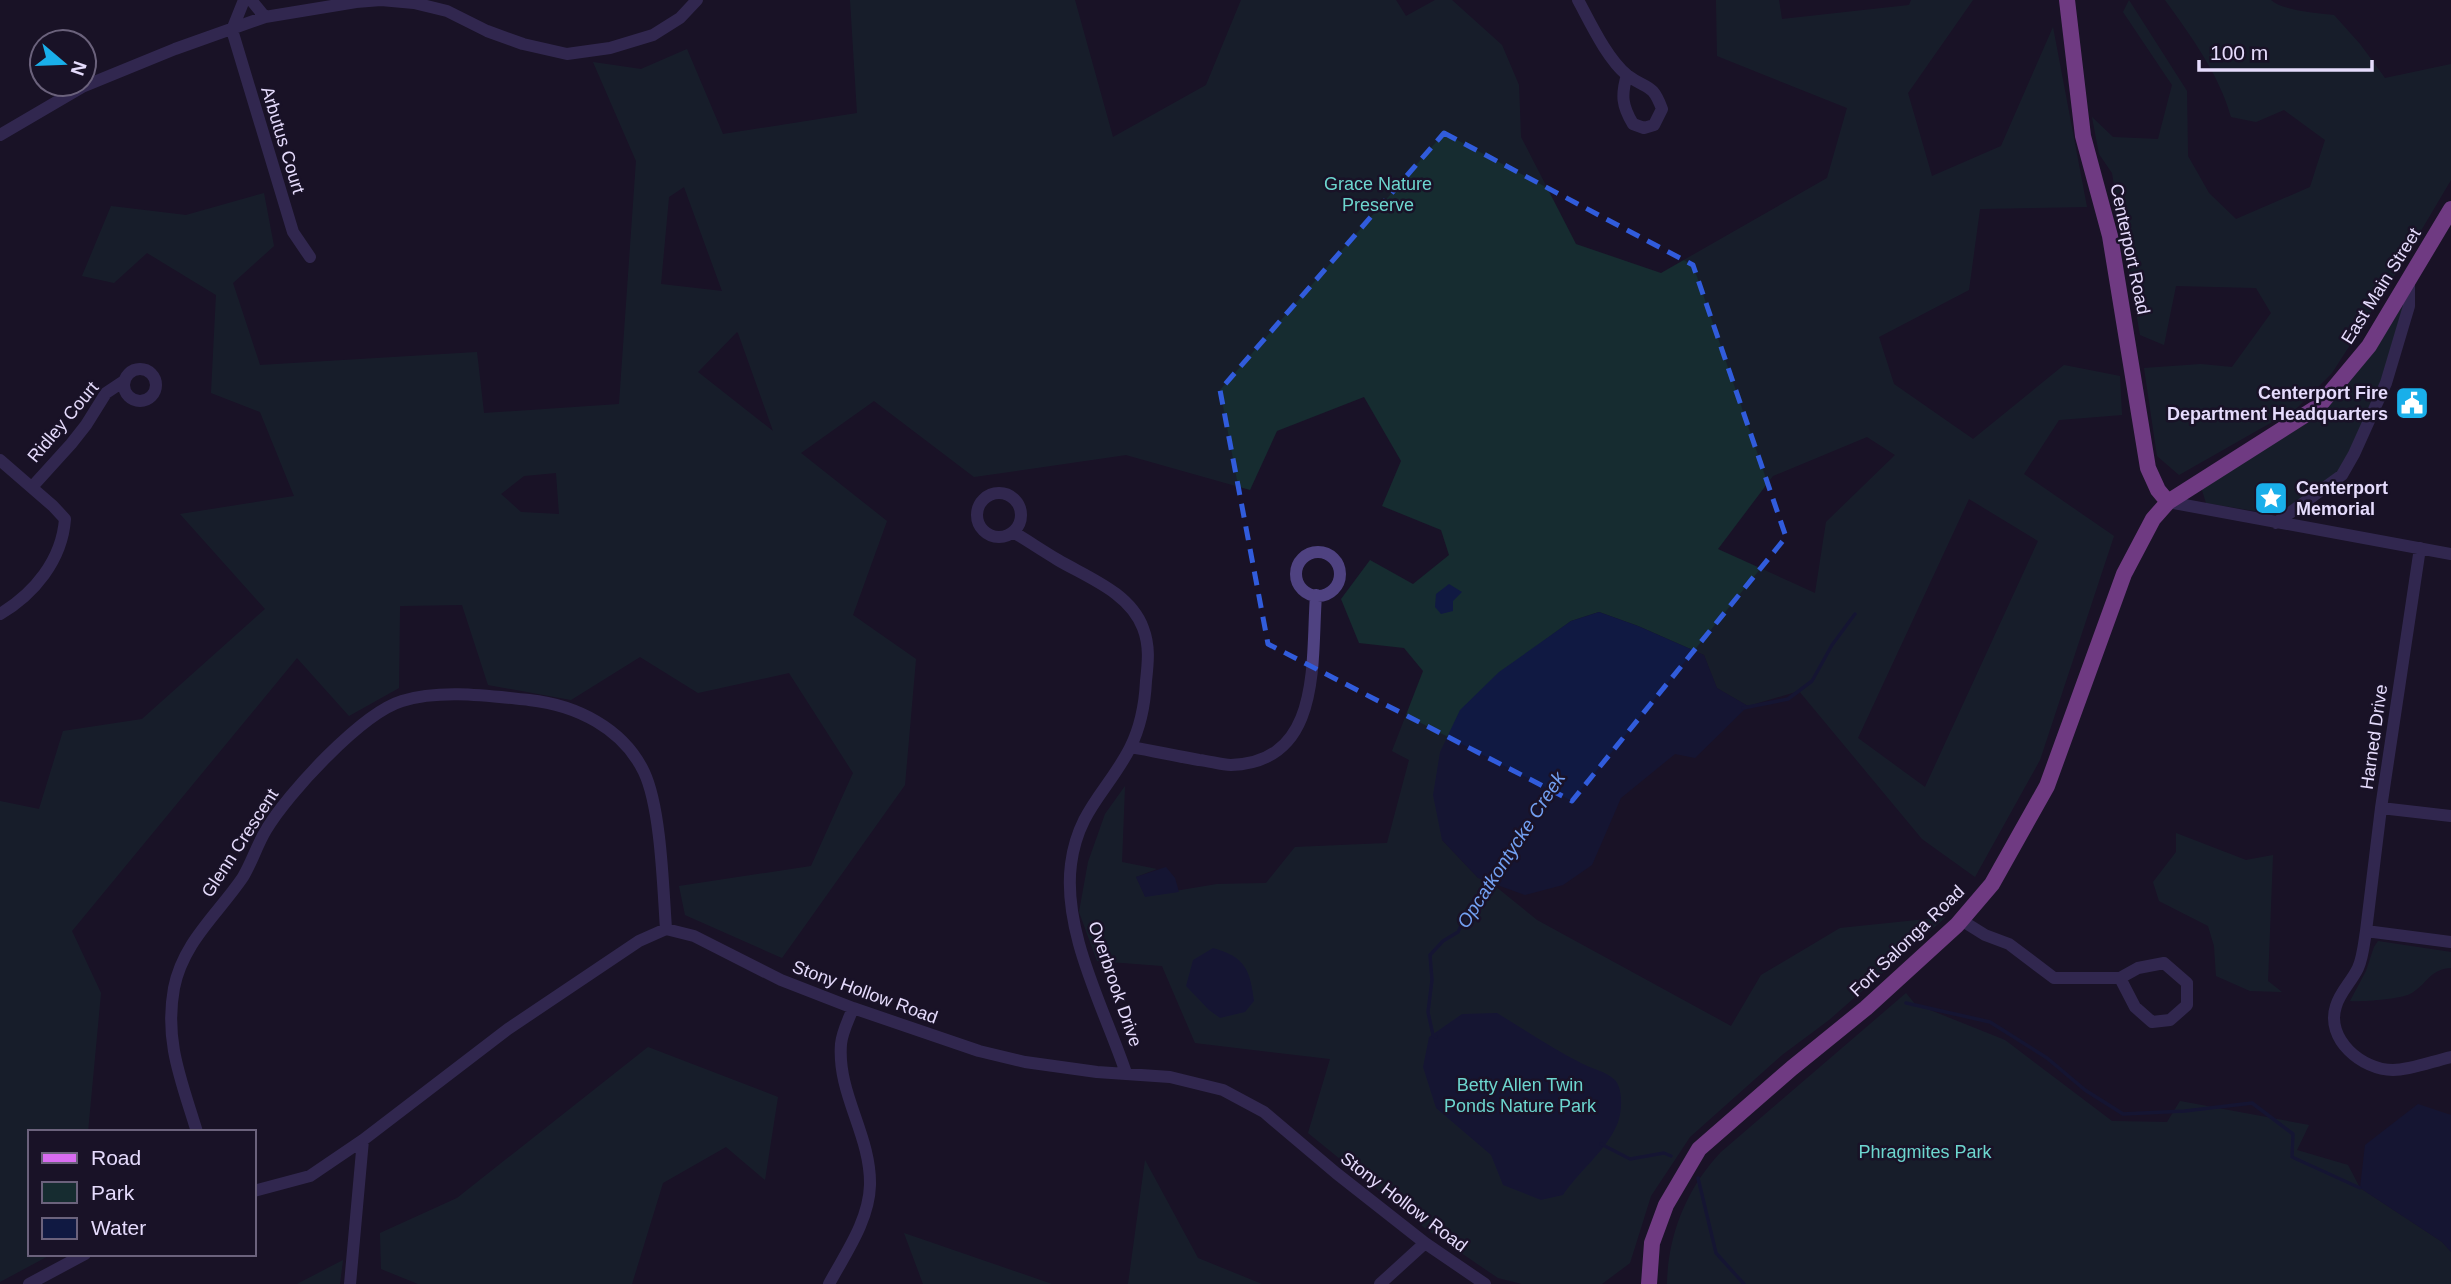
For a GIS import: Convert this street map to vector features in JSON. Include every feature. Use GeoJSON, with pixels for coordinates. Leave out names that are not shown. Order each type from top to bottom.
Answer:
{"type":"FeatureCollection","features":[{"type":"Feature","properties":{"kind":"main road","name":"Centerport Road"},"geometry":{"type":"LineString","coordinates":[[2067,0],[2083,136],[2110,236],[2148,468],[2158,490],[2168,502]]}},
{"type":"Feature","properties":{"kind":"main road","name":"East Main Street"},"geometry":{"type":"LineString","coordinates":[[2168,502],[2319,406],[2369,346],[2451,209]]}},
{"type":"Feature","properties":{"kind":"main road","name":"Fort Salonga Road"},"geometry":{"type":"LineString","coordinates":[[1649,1284],[1652,1243],[1666,1205],[1699,1149],[1777,1080],[1866,1008],[1961,920],[1992,884],[2047,786],[2123,573],[2153,519],[2168,502]]}},
{"type":"Feature","properties":{"kind":"street"},"geometry":{"type":"LineString","coordinates":[[232,30],[244,0]]}},
{"type":"Feature","properties":{"kind":"street"},"geometry":{"type":"LineString","coordinates":[[251,0],[265,17]]}},
{"type":"Feature","properties":{"kind":"street"},"geometry":{"type":"LineString","coordinates":[[0,135],[82,86],[174,49],[265,17],[356,2],[414,4],[447,11],[487,31],[523,44],[567,54],[610,48],[653,35],[680,18],[697,0]]}},
{"type":"Feature","properties":{"kind":"street"},"geometry":{"type":"LineString","coordinates":[[1578,0],[1601,42],[1627,75]]}},
{"type":"Feature","properties":{"kind":"street","name":"Arbutus Court"},"geometry":{"type":"LineString","coordinates":[[232,30],[293,232],[310,257]]}},
{"type":"Feature","properties":{"kind":"street"},"geometry":{"type":"LineString","coordinates":[[2276,523],[2342,475],[2354,454],[2386,383],[2409,306],[2409,280]]}},
{"type":"Feature","properties":{"kind":"street","name":"Ridley Court"},"geometry":{"type":"LineString","coordinates":[[32,487],[86,425],[106,393],[124,381]]}},
{"type":"Feature","properties":{"kind":"street"},"geometry":{"type":"LineString","coordinates":[[0,460],[65,519],[64,534],[57,554],[32,589],[0,614]]}},
{"type":"Feature","properties":{"kind":"street"},"geometry":{"type":"LineString","coordinates":[[2168,502],[2451,554]]}},
{"type":"Feature","properties":{"kind":"street","name":"Overbrook Drive"},"geometry":{"type":"LineString","coordinates":[[1013,532],[1114,593],[1132,609],[1143,627],[1149,650],[1146,690],[1131,747],[1086,813],[1076,837],[1070,866],[1074,925],[1126,1073]]}},
{"type":"Feature","properties":{"kind":"street","name":"Harned Drive"},"geometry":{"type":"LineString","coordinates":[[2420,548],[2360,966],[2336,1005],[2334,1017],[2343,1044],[2351,1054],[2382,1070],[2397,1071],[2451,1057]]}},
{"type":"Feature","properties":{"kind":"street"},"geometry":{"type":"LineString","coordinates":[[1131,747],[1228,765],[1248,763],[1284,745],[1300,726],[1307,706],[1316,595]]}},
{"type":"Feature","properties":{"kind":"street","name":"Glenn Crescent"},"geometry":{"type":"LineString","coordinates":[[196,1130],[171,1048],[174,986],[182,963],[191,943],[243,877],[265,832],[286,800],[324,760],[384,708],[430,696],[502,697],[565,707],[607,728],[623,740],[645,774],[658,841],[666,929]]}},
{"type":"Feature","properties":{"kind":"street"},"geometry":{"type":"LineString","coordinates":[[2381,808],[2451,816]]}},
{"type":"Feature","properties":{"kind":"street"},"geometry":{"type":"LineString","coordinates":[[1961,920],[1985,935],[2009,944],[2054,978],[2120,978],[2138,968],[2164,963],[2187,983],[2187,1005],[2170,1020],[2152,1022],[2135,1007],[2120,978]]}},
{"type":"Feature","properties":{"kind":"street"},"geometry":{"type":"LineString","coordinates":[[256,1190],[310,1176],[363,1140],[508,1029],[639,942],[666,929]]}},
{"type":"Feature","properties":{"kind":"street","name":"Stony Hollow Road"},"geometry":{"type":"LineString","coordinates":[[666,929],[694,936],[781,980],[979,1051],[1026,1062],[1200,1083],[1223,1090],[1264,1112],[1335,1173],[1485,1284]]}},
{"type":"Feature","properties":{"kind":"street"},"geometry":{"type":"LineString","coordinates":[[2366,931],[2451,942]]}},
{"type":"Feature","properties":{"kind":"street"},"geometry":{"type":"LineString","coordinates":[[829,1284],[858,1231],[870,1187],[869,1164],[862,1135],[841,1074],[841,1042],[853,1008]]}},
{"type":"Feature","properties":{"kind":"street"},"geometry":{"type":"LineString","coordinates":[[351,1284],[363,1140]]}},
{"type":"Feature","properties":{"kind":"street"},"geometry":{"type":"LineString","coordinates":[[1380,1284],[1425,1242]]}},
{"type":"Feature","properties":{"kind":"street"},"geometry":{"type":"LineString","coordinates":[[29,1284],[81,1256]]}},
{"type":"Feature","properties":{"kind":"highlighted area"},"geometry":{"type":"Polygon","coordinates":[[[1444,133],[1693,265],[1786,537],[1572,801],[1268,644],[1220,390],[1444,133]]]}},
{"type":"Feature","properties":{"kind":"green space"},"geometry":{"type":"Polygon","coordinates":[[[850,0],[1075,0],[1113,137],[1206,85],[1241,0],[1396,0],[1406,16],[1435,0],[1452,0],[1502,45],[1519,85],[1521,137],[1576,244],[1661,273],[1827,178],[1847,108],[1717,56],[1716,0],[1779,0],[1782,19],[1909,5],[1911,0],[1973,0],[1908,93],[1932,176],[2001,146],[2053,27],[2087,207],[1980,209],[1969,290],[1879,337],[1894,384],[1973,439],[2064,365],[2120,376],[2122,415],[2059,420],[2024,474],[2114,536],[2040,760],[1975,877],[1922,839],[1799,691],[1748,706],[1717,688],[1704,655],[1599,612],[1571,621],[1541,643],[1442,840],[1478,878],[1490,882],[1537,920],[1731,1026],[1761,975],[1840,928],[1946,917],[1829,1020],[1782,1055],[1690,1137],[1651,1196],[1630,1263],[1602,1284],[1522,1284],[1498,1278],[1426,1229],[1308,1133],[1330,1059],[1195,1043],[1162,966],[1097,961],[1079,912],[1088,862],[1105,814],[1125,786],[1122,862],[1157,869],[1136,877],[1145,896],[1217,884],[1266,883],[1295,847],[1387,843],[1409,760],[1392,751],[1423,671],[1404,648],[1359,643],[1341,599],[1370,560],[1413,584],[1449,555],[1441,530],[1382,506],[1401,461],[1364,397],[1277,431],[1250,490],[1126,455],[974,477],[874,401],[801,453],[887,521],[853,615],[916,659],[905,785],[782,958],[685,915],[679,886],[811,866],[853,773],[789,673],[698,693],[640,657],[571,700],[488,685],[462,605],[400,606],[399,688],[349,716],[297,658],[72,931],[101,993],[88,1130],[28,1130],[28,1256],[48,1256],[0,1282],[0,801],[39,809],[63,731],[142,719],[265,609],[180,514],[294,496],[260,412],[211,393],[216,295],[147,253],[114,283],[82,276],[111,206],[186,215],[264,193],[274,246],[233,283],[260,365],[477,352],[484,413],[619,404],[636,161],[593,62],[641,69],[687,49],[723,134],[857,113],[850,0]],[[684,187],[669,197],[661,284],[722,291],[684,187]],[[738,333],[698,372],[773,431],[738,333]],[[1867,437],[1773,476],[1718,549],[1815,593],[1826,522],[1895,455],[1867,437]],[[556,473],[524,476],[501,494],[521,512],[559,514],[556,473]],[[1969,499],[1858,738],[1925,787],[2038,541],[1969,499]]]}},
{"type":"Feature","properties":{"kind":"green space"},"geometry":{"type":"Polygon","coordinates":[[[2129,0],[2187,91],[2188,156],[2209,193],[2236,219],[2310,187],[2325,140],[2284,110],[2256,122],[2231,117],[2212,71],[2165,0],[2271,0],[2292,9],[2334,15],[2385,78],[2451,64],[2451,180],[2332,373],[2297,408],[2179,475],[2157,456],[2144,368],[2201,364],[2232,367],[2271,313],[2256,288],[2176,286],[2164,345],[2140,335],[2112,173],[2099,154],[2092,117],[2113,137],[2158,139],[2172,85],[2123,12],[2129,0]]]}},
{"type":"Feature","properties":{"kind":"green space"},"geometry":{"type":"Polygon","coordinates":[[[2406,291],[2406,303],[2384,379],[2341,470],[2279,515],[2206,503],[2201,487],[2318,411],[2406,291]]]}},
{"type":"Feature","properties":{"kind":"green space"},"geometry":{"type":"Polygon","coordinates":[[[2176,833],[2246,860],[2273,855],[2268,981],[2282,992],[2250,991],[2216,976],[2214,946],[2208,926],[2159,901],[2153,882],[2176,852],[2176,833]]]}},
{"type":"Feature","properties":{"kind":"green space"},"geometry":{"type":"Polygon","coordinates":[[[2378,941],[2451,952],[2451,968],[2433,974],[2405,996],[2350,1001],[2378,941]]]}},
{"type":"Feature","properties":{"kind":"green space","name":"Phragmites Park"},"geometry":{"type":"Polygon","coordinates":[[[1906,993],[1915,1004],[2005,1040],[2112,1121],[2167,1122],[2180,1101],[2309,1125],[2297,1150],[2348,1165],[2360,1188],[2442,1242],[2451,1252],[2451,1284],[1667,1284],[1671,1247],[1682,1213],[1689,1196],[1709,1166],[1721,1152],[1906,993]]]}},
{"type":"Feature","properties":{"kind":"green space"},"geometry":{"type":"Polygon","coordinates":[[[648,1047],[778,1097],[765,1180],[726,1147],[663,1183],[632,1284],[418,1284],[381,1269],[380,1233],[457,1198],[648,1047]]]}},
{"type":"Feature","properties":{"kind":"green space"},"geometry":{"type":"Polygon","coordinates":[[[1145,1160],[1198,1258],[1262,1284],[1128,1284],[1145,1160]]]}},
{"type":"Feature","properties":{"kind":"green space"},"geometry":{"type":"Polygon","coordinates":[[[904,1233],[1052,1284],[923,1284],[904,1233]]]}},
{"type":"Feature","properties":{"kind":"green space"},"geometry":{"type":"Polygon","coordinates":[[[343,1260],[340,1284],[297,1284],[343,1260]]]}},
{"type":"Feature","properties":{"kind":"water"},"geometry":{"type":"Polygon","coordinates":[[[1449,584],[1462,592],[1453,601],[1453,611],[1441,614],[1435,607],[1436,594],[1449,584]]]}},
{"type":"Feature","properties":{"kind":"water"},"geometry":{"type":"Polygon","coordinates":[[[1599,612],[1704,655],[1717,688],[1748,706],[1695,758],[1675,754],[1621,798],[1592,865],[1563,885],[1525,895],[1478,878],[1442,840],[1433,795],[1440,752],[1460,710],[1499,672],[1571,621],[1599,612]]]}},
{"type":"Feature","properties":{"kind":"water"},"geometry":{"type":"Polygon","coordinates":[[[1166,867],[1175,878],[1179,892],[1145,897],[1136,877],[1166,867]]]}},
{"type":"Feature","properties":{"kind":"water"},"geometry":{"type":"Polygon","coordinates":[[[1213,948],[1239,960],[1248,973],[1254,1001],[1245,1012],[1220,1018],[1186,986],[1193,960],[1213,948]]]}},
{"type":"Feature","properties":{"kind":"water"},"geometry":{"type":"Polygon","coordinates":[[[1497,1013],[1570,1057],[1607,1074],[1618,1084],[1621,1103],[1616,1127],[1604,1146],[1563,1195],[1541,1200],[1503,1185],[1491,1155],[1436,1108],[1423,1067],[1429,1037],[1462,1014],[1497,1013]]]}},
{"type":"Feature","properties":{"kind":"water"},"geometry":{"type":"Polygon","coordinates":[[[2418,1104],[2451,1115],[2451,1252],[2442,1242],[2360,1188],[2365,1145],[2418,1104]]]}},
{"type":"Feature","properties":{"kind":"waterway","name":"Opcatkontycke Creek"},"geometry":{"type":"LineString","coordinates":[[1743,708],[1788,699],[1812,681],[1832,645],[1855,614]]}},
{"type":"Feature","properties":{"kind":"waterway","name":"Opcatkontycke Creek"},"geometry":{"type":"LineString","coordinates":[[1436,1037],[1433,1035],[1428,1012],[1432,980],[1430,955],[1443,941],[1458,932],[1473,901],[1492,878]]}},
{"type":"Feature","properties":{"kind":"waterway"},"geometry":{"type":"LineString","coordinates":[[1906,1003],[1990,1022],[2047,1058],[2085,1090],[2123,1114],[2185,1111],[2252,1103],[2293,1134],[2292,1157],[2360,1188]]}},
{"type":"Feature","properties":{"kind":"waterway","name":"Opcatkontycke Creek"},"geometry":{"type":"LineString","coordinates":[[1601,1144],[1630,1159],[1664,1153],[1671,1156]]}},
{"type":"Feature","properties":{"kind":"waterway","name":"Opcatkontycke Creek"},"geometry":{"type":"LineString","coordinates":[[1698,1178],[1716,1253],[1744,1284]]}},
{"type":"Feature","properties":{"kind":"place","name":"Centerport Fire Department Headquarters"},"geometry":{"type":"Point","coordinates":[2412,403]}},
{"type":"Feature","properties":{"kind":"place","name":"Centerport Memorial"},"geometry":{"type":"Point","coordinates":[2271,498]}},
{"type":"Feature","properties":{"kind":"park label","name":"Grace Nature Preserve"},"geometry":{"type":"Point","coordinates":[1378,194]}},
{"type":"Feature","properties":{"kind":"park label","name":"Betty Allen Twin Ponds Nature Park"},"geometry":{"type":"Point","coordinates":[1520,1095]}}]}
